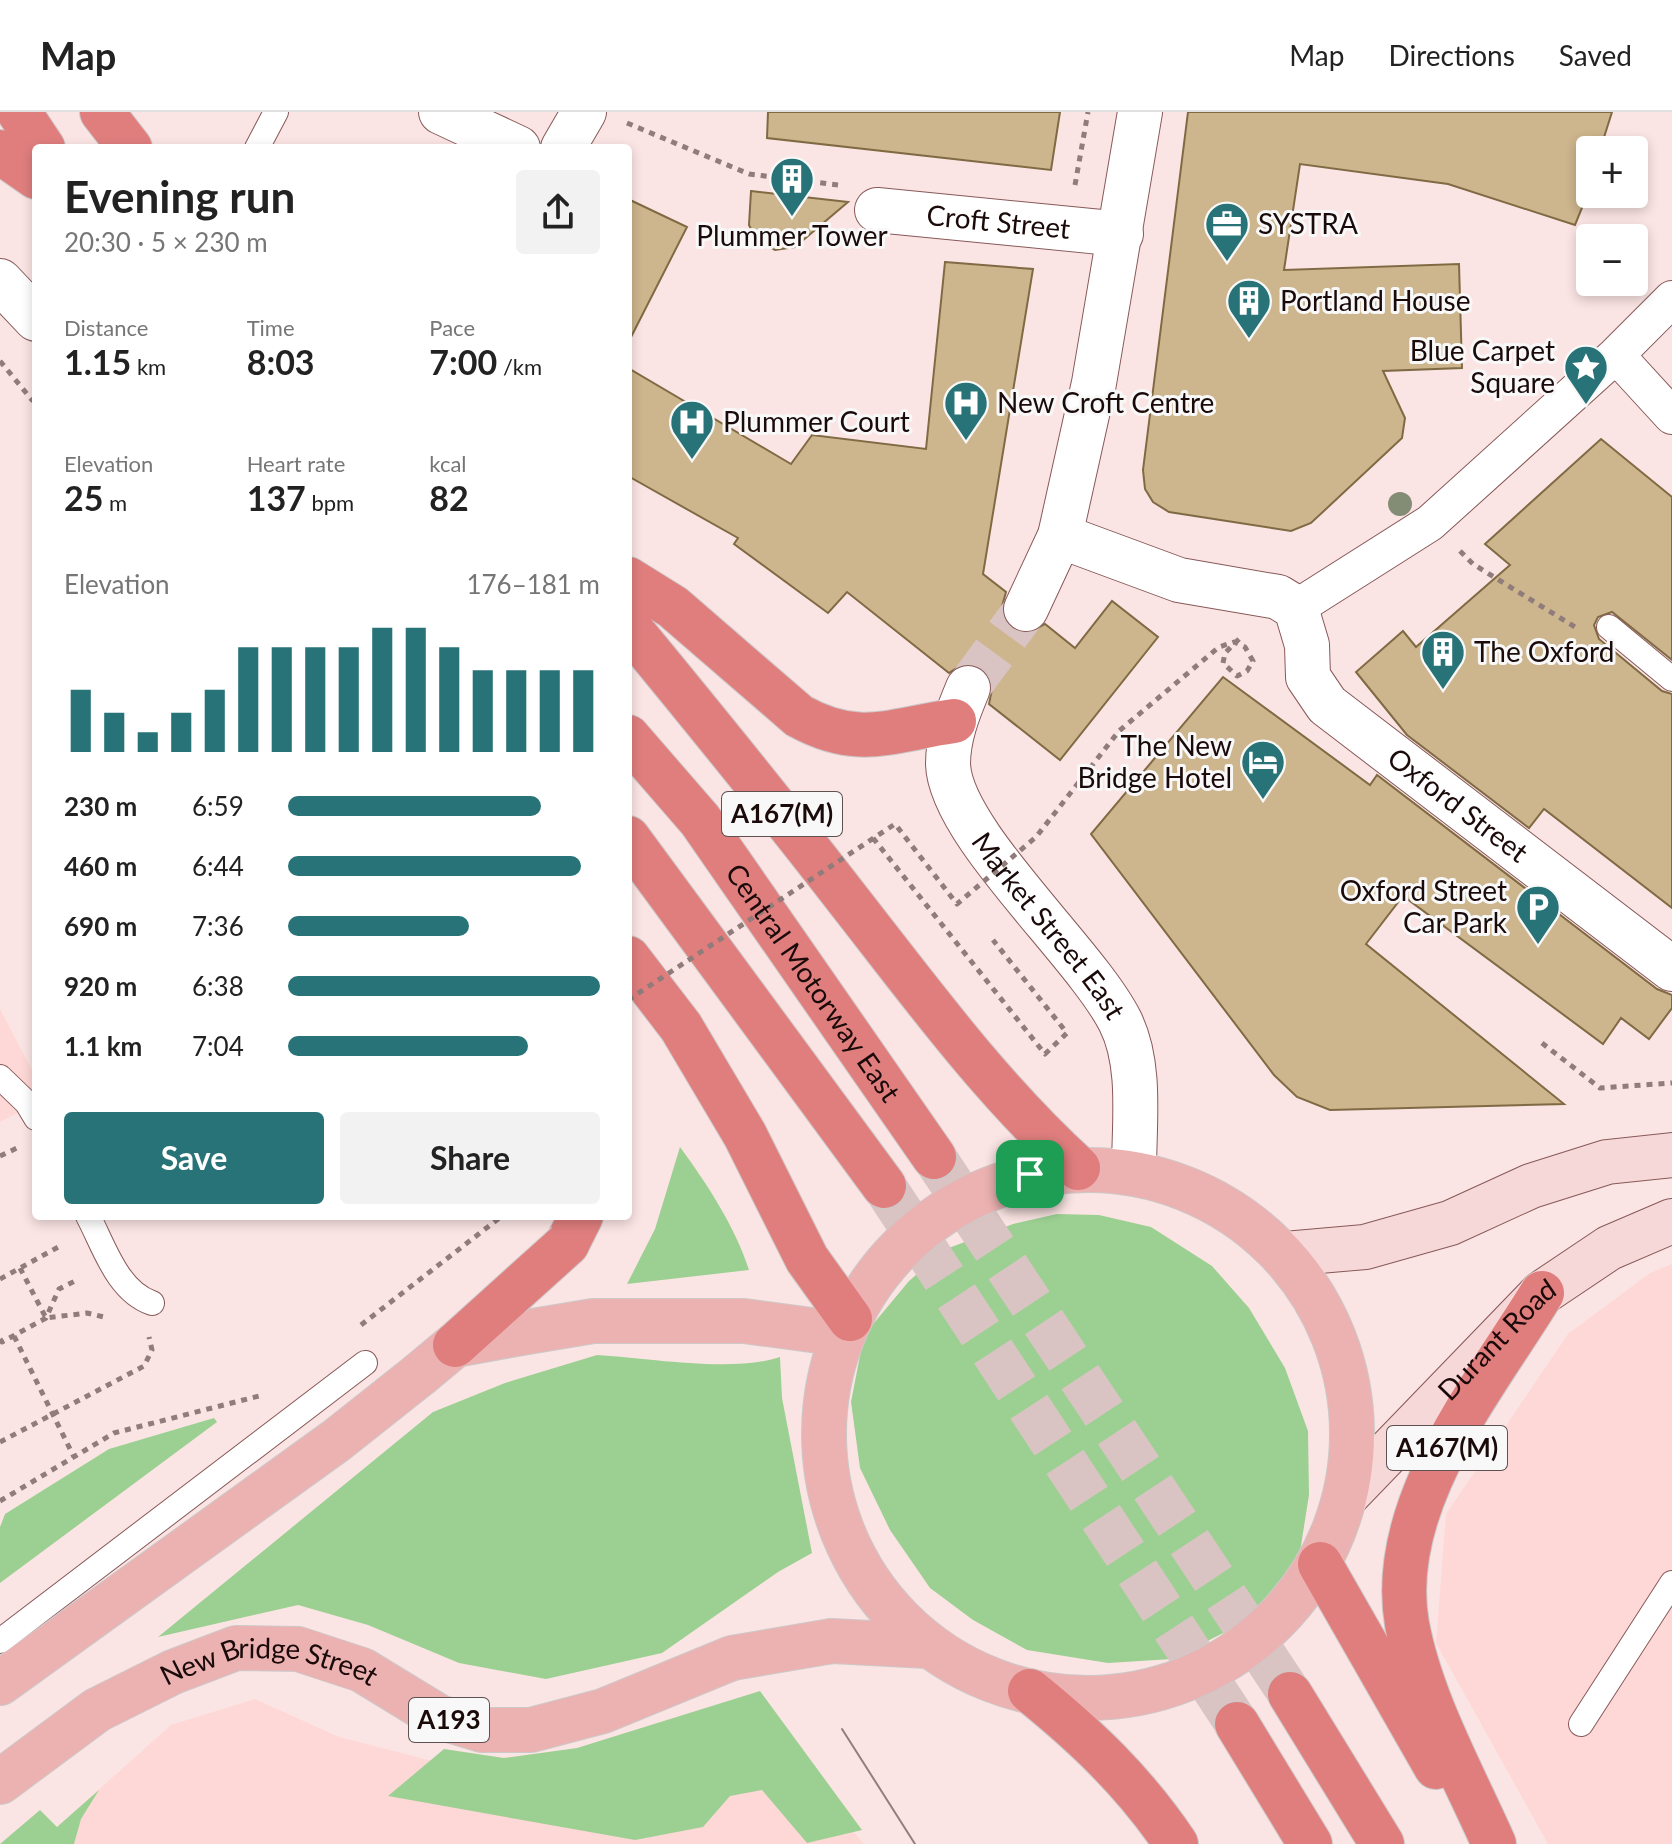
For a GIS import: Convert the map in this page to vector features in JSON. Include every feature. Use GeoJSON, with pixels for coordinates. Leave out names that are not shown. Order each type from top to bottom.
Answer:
{"type":"FeatureCollection","features":[{"type":"Feature","properties":{"kind":"highway"},"geometry":{"type":"LineString","coordinates":[[19,112],[40,144]]}},
{"type":"Feature","properties":{"kind":"highway"},"geometry":{"type":"LineString","coordinates":[[0,152],[32,174]]}},
{"type":"Feature","properties":{"kind":"highway"},"geometry":{"type":"LineString","coordinates":[[632,581],[673,607],[799,716],[823,729],[846,736],[876,736],[961,704]]}},
{"type":"Feature","properties":{"kind":"highway","name":"A167(M)"},"geometry":{"type":"LineString","coordinates":[[632,631],[759,785],[931,1005],[1033,1127],[1078,1168]]}},
{"type":"Feature","properties":{"kind":"highway","name":"Central Motorway East"},"geometry":{"type":"LineString","coordinates":[[632,742],[700,820],[934,1157]]}},
{"type":"Feature","properties":{"kind":"highway"},"geometry":{"type":"LineString","coordinates":[[632,843],[884,1186]]}},
{"type":"Feature","properties":{"kind":"highway"},"geometry":{"type":"LineString","coordinates":[[632,963],[681,1027],[745,1135],[807,1259],[846,1326]]}},
{"type":"Feature","properties":{"kind":"highway"},"geometry":{"type":"LineString","coordinates":[[455,1345],[574,1230]]}},
{"type":"Feature","properties":{"kind":"highway","name":"A167(M)"},"geometry":{"type":"LineString","coordinates":[[1494,1844],[1419,1667],[1407,1622],[1405,1576],[1420,1505],[1452,1436],[1542,1293]]}},
{"type":"Feature","properties":{"kind":"highway","name":"A167(M)"},"geometry":{"type":"LineString","coordinates":[[1320,1564],[1427,1756],[1494,1844]]}},
{"type":"Feature","properties":{"kind":"highway"},"geometry":{"type":"LineString","coordinates":[[1030,1691],[1088,1737],[1128,1779],[1176,1844]]}},
{"type":"Feature","properties":{"kind":"highway"},"geometry":{"type":"LineString","coordinates":[[1290,1694],[1382,1844]]}},
{"type":"Feature","properties":{"kind":"highway"},"geometry":{"type":"LineString","coordinates":[[1237,1724],[1310,1844]]}},
{"type":"Feature","properties":{"kind":"main road"},"geometry":{"type":"LineString","coordinates":[[1285,1254],[1365,1247],[1450,1223],[1531,1186],[1607,1162],[1672,1155]]}},
{"type":"Feature","properties":{"kind":"main road"},"geometry":{"type":"LineString","coordinates":[[1078,1168],[1134,1171],[1194,1189],[1285,1254],[1337,1340],[1354,1431],[1347,1495],[1320,1564],[1266,1632],[1199,1675],[1093,1700],[1009,1688],[951,1662],[927,1646],[855,1562],[827,1485],[822,1423],[846,1326],[881,1267],[945,1210],[1030,1174],[1078,1168]]}},
{"type":"Feature","properties":{"kind":"main road","name":"Durant Road"},"geometry":{"type":"LineString","coordinates":[[1347,1495],[1542,1293],[1609,1248],[1672,1221]]}},
{"type":"Feature","properties":{"kind":"main road"},"geometry":{"type":"LineString","coordinates":[[0,1683],[337,1440],[455,1345],[593,1321],[744,1321],[846,1326]]}},
{"type":"Feature","properties":{"kind":"main road","name":"New Bridge Street"},"geometry":{"type":"LineString","coordinates":[[0,1782],[97,1710],[173,1672],[236,1648],[298,1649],[362,1670],[439,1717],[482,1730],[531,1730],[603,1711],[732,1658],[832,1641],[927,1646]]}},
{"type":"Feature","properties":{"kind":"street"},"geometry":{"type":"LineString","coordinates":[[441,112],[509,144]]}},
{"type":"Feature","properties":{"kind":"street"},"geometry":{"type":"LineString","coordinates":[[1026,609],[1060,536],[1121,234],[1140,112]]}},
{"type":"Feature","properties":{"kind":"street"},"geometry":{"type":"LineString","coordinates":[[567,144],[599,115]]}},
{"type":"Feature","properties":{"kind":"street","name":"Croft Street"},"geometry":{"type":"LineString","coordinates":[[877,210],[1121,234]]}},
{"type":"Feature","properties":{"kind":"street"},"geometry":{"type":"LineString","coordinates":[[0,281],[32,315]]}},
{"type":"Feature","properties":{"kind":"street"},"geometry":{"type":"LineString","coordinates":[[1060,536],[1179,580],[1278,597],[1296,608],[1430,523],[1616,355],[1672,299]]}},
{"type":"Feature","properties":{"kind":"street"},"geometry":{"type":"LineString","coordinates":[[1616,355],[1672,416]]}},
{"type":"Feature","properties":{"kind":"street","name":"Oxford Street"},"geometry":{"type":"LineString","coordinates":[[1296,608],[1307,645],[1308,677],[1327,705],[1547,888],[1672,969]]}},
{"type":"Feature","properties":{"kind":"street","name":"Market Street East"},"geometry":{"type":"LineString","coordinates":[[961,704],[948,766],[965,816],[1098,985],[1121,1023],[1134,1076],[1134,1171]]}},
{"type":"Feature","properties":{"kind":"lane"},"geometry":{"type":"LineString","coordinates":[[259,144],[276,112]]}},
{"type":"Feature","properties":{"kind":"lane"},"geometry":{"type":"LineString","coordinates":[[1609,627],[1672,679]]}},
{"type":"Feature","properties":{"kind":"lane"},"geometry":{"type":"LineString","coordinates":[[0,1077],[32,1111]]}},
{"type":"Feature","properties":{"kind":"lane"},"geometry":{"type":"LineString","coordinates":[[91,1222],[112,1263],[138,1298],[152,1303]]}},
{"type":"Feature","properties":{"kind":"lane"},"geometry":{"type":"LineString","coordinates":[[0,1641],[365,1363]]}},
{"type":"Feature","properties":{"kind":"lane"},"geometry":{"type":"LineString","coordinates":[[1581,1724],[1672,1583]]}},
{"type":"Feature","properties":{"kind":"path"},"geometry":{"type":"LineString","coordinates":[[599,115],[749,174],[837,184],[877,210]]}},
{"type":"Feature","properties":{"kind":"path"},"geometry":{"type":"LineString","coordinates":[[0,361],[32,400]]}},
{"type":"Feature","properties":{"kind":"path"},"geometry":{"type":"LineString","coordinates":[[1473,564],[1590,636],[1609,627]]}},
{"type":"Feature","properties":{"kind":"path"},"geometry":{"type":"LineString","coordinates":[[632,997],[895,824],[957,904],[1036,837],[1119,731],[1219,647],[1234,642],[1245,647],[1253,661],[1247,671],[1237,676],[1223,663],[1225,653],[1232,645],[1239,638]]}},
{"type":"Feature","properties":{"kind":"path"},"geometry":{"type":"LineString","coordinates":[[873,838],[1045,1054],[1067,1033],[993,940]]}},
{"type":"Feature","properties":{"kind":"path"},"geometry":{"type":"LineString","coordinates":[[1542,1043],[1600,1088],[1672,1083]]}},
{"type":"Feature","properties":{"kind":"path"},"geometry":{"type":"LineString","coordinates":[[361,1325],[497,1220]]}},
{"type":"Feature","properties":{"kind":"path"},"geometry":{"type":"LineString","coordinates":[[0,1279],[91,1222]]}},
{"type":"Feature","properties":{"kind":"path"},"geometry":{"type":"LineString","coordinates":[[46,1318],[59,1289],[112,1263]]}},
{"type":"Feature","properties":{"kind":"path"},"geometry":{"type":"LineString","coordinates":[[20,1268],[46,1318]]}},
{"type":"Feature","properties":{"kind":"path"},"geometry":{"type":"LineString","coordinates":[[0,1339],[2,1342],[46,1318],[87,1313],[110,1319]]}},
{"type":"Feature","properties":{"kind":"path"},"geometry":{"type":"LineString","coordinates":[[14,1336],[74,1457]]}},
{"type":"Feature","properties":{"kind":"path"},"geometry":{"type":"LineString","coordinates":[[0,1442],[144,1366],[152,1350],[148,1336]]}},
{"type":"Feature","properties":{"kind":"path"},"geometry":{"type":"LineString","coordinates":[[0,1501],[114,1433],[271,1393]]}},
{"type":"Feature","properties":{"kind":"shaded area"},"geometry":{"type":"Polygon","coordinates":[[[0,1009],[32,1070],[32,1105],[0,1122],[0,1009]]]}},
{"type":"Feature","properties":{"kind":"shaded area"},"geometry":{"type":"Polygon","coordinates":[[[1672,1264],[1672,1844],[1548,1844],[1436,1643],[1446,1514],[1568,1334],[1650,1273],[1672,1264]]]}},
{"type":"Feature","properties":{"kind":"shaded area"},"geometry":{"type":"Polygon","coordinates":[[[255,1699],[339,1737],[452,1766],[795,1764],[864,1844],[45,1844],[57,1827],[171,1725],[255,1699]]]}},
{"type":"Feature","properties":{"kind":"green space"},"geometry":{"type":"Polygon","coordinates":[[[680,1147],[719,1206],[749,1270],[627,1284],[655,1229],[680,1147]]]}},
{"type":"Feature","properties":{"kind":"green space"},"geometry":{"type":"Polygon","coordinates":[[[1057,1214],[1099,1215],[1151,1227],[1212,1266],[1249,1308],[1285,1368],[1308,1431],[1309,1495],[1300,1552],[1276,1596],[1235,1627],[1172,1659],[1108,1663],[1027,1650],[973,1620],[930,1588],[890,1530],[860,1468],[851,1402],[864,1335],[909,1281],[946,1249],[1013,1224],[1057,1214]]]}},
{"type":"Feature","properties":{"kind":"green space"},"geometry":{"type":"Polygon","coordinates":[[[597,1355],[715,1364],[761,1362],[780,1357],[782,1398],[812,1553],[778,1572],[662,1653],[546,1679],[459,1663],[368,1625],[298,1605],[158,1637],[433,1412],[505,1383],[597,1355]]]}},
{"type":"Feature","properties":{"kind":"green space"},"geometry":{"type":"Polygon","coordinates":[[[214,1418],[217,1422],[0,1583],[0,1527],[5,1514],[109,1449],[214,1418]]]}},
{"type":"Feature","properties":{"kind":"green space"},"geometry":{"type":"Polygon","coordinates":[[[760,1691],[862,1830],[807,1843],[762,1790],[730,1796],[703,1827],[635,1840],[388,1796],[444,1749],[504,1758],[577,1748],[760,1691]]]}},
{"type":"Feature","properties":{"kind":"green space"},"geometry":{"type":"Polygon","coordinates":[[[99,1790],[81,1819],[74,1844],[0,1844],[40,1810],[57,1827],[99,1790]]]}},
{"type":"Feature","properties":{"kind":"building"},"geometry":{"type":"Polygon","coordinates":[[[768,112],[1060,112],[1051,170],[767,138],[768,112]]]}},
{"type":"Feature","properties":{"kind":"building","name":"Portland House"},"geometry":{"type":"Polygon","coordinates":[[[1188,112],[1612,112],[1604,136],[1576,136],[1576,208],[1582,208],[1575,225],[1448,184],[1300,164],[1284,270],[1459,264],[1462,368],[1383,371],[1405,418],[1402,438],[1311,523],[1291,531],[1169,512],[1153,502],[1145,489],[1143,470],[1188,112]]]}},
{"type":"Feature","properties":{"kind":"building","name":"Plummer Tower"},"geometry":{"type":"Polygon","coordinates":[[[751,191],[848,202],[795,247],[775,250],[756,239],[749,225],[751,191]]]}},
{"type":"Feature","properties":{"kind":"building"},"geometry":{"type":"Polygon","coordinates":[[[632,201],[687,227],[632,335],[632,201]]]}},
{"type":"Feature","properties":{"kind":"building"},"geometry":{"type":"Polygon","coordinates":[[[945,262],[1033,269],[983,574],[1006,592],[1001,610],[1005,623],[1015,631],[1027,634],[1045,624],[1075,648],[1112,601],[1158,637],[1060,760],[989,704],[993,684],[987,672],[978,665],[964,663],[949,673],[847,592],[828,613],[734,544],[738,538],[632,478],[632,370],[791,464],[812,435],[926,449],[945,262]]]}},
{"type":"Feature","properties":{"kind":"building"},"geometry":{"type":"Polygon","coordinates":[[[1601,439],[1672,497],[1672,660],[1612,612],[1598,617],[1594,625],[1599,639],[1662,691],[1672,694],[1672,908],[1544,809],[1529,828],[1407,735],[1356,672],[1403,631],[1416,647],[1510,565],[1485,544],[1601,439]]]}},
{"type":"Feature","properties":{"kind":"building"},"geometry":{"type":"Polygon","coordinates":[[[1223,677],[1370,785],[1377,775],[1657,989],[1672,995],[1672,1008],[1649,1039],[1621,1018],[1603,1044],[1403,896],[1366,944],[1564,1104],[1330,1110],[1297,1097],[1274,1075],[1091,834],[1223,677]]]}},
{"type":"Feature","properties":{"kind":"tunnel"},"geometry":{"type":"LineString","coordinates":[[968,688],[1026,609]]}},
{"type":"Feature","properties":{"kind":"tunnel"},"geometry":{"type":"LineString","coordinates":[[934,1157],[1290,1694]]}},
{"type":"Feature","properties":{"kind":"tunnel"},"geometry":{"type":"LineString","coordinates":[[884,1186],[1237,1724]]}},
{"type":"Feature","properties":{"kind":"tram line"},"geometry":{"type":"LineString","coordinates":[[842,1729],[915,1844]]}},
{"type":"Feature","properties":{"kind":"place","name":"Plummer Tower"},"geometry":{"type":"Point","coordinates":[792,218]}},
{"type":"Feature","properties":{"kind":"place","name":"SYSTRA"},"geometry":{"type":"Point","coordinates":[1227,263]}},
{"type":"Feature","properties":{"kind":"place","name":"Portland House"},"geometry":{"type":"Point","coordinates":[1249,340]}},
{"type":"Feature","properties":{"kind":"place","name":"Blue Carpet Square"},"geometry":{"type":"Point","coordinates":[1586,406]}},
{"type":"Feature","properties":{"kind":"place","name":"New Croft Centre"},"geometry":{"type":"Point","coordinates":[966,442]}},
{"type":"Feature","properties":{"kind":"place","name":"Plummer Court"},"geometry":{"type":"Point","coordinates":[692,461]}},
{"type":"Feature","properties":{"kind":"place","name":"The Oxford"},"geometry":{"type":"Point","coordinates":[1443,691]}},
{"type":"Feature","properties":{"kind":"place","name":"The New Bridge Hotel"},"geometry":{"type":"Point","coordinates":[1263,801]}},
{"type":"Feature","properties":{"kind":"place","name":"Oxford Street Car Park"},"geometry":{"type":"Point","coordinates":[1538,946]}},
{"type":"Feature","properties":{"kind":"route"},"geometry":{"type":"LineString","coordinates":[[1078,1168],[1134,1171],[1194,1189],[1285,1254],[1337,1340],[1354,1431],[1347,1495],[1320,1564],[1266,1632],[1199,1675],[1093,1700],[1009,1688],[951,1662],[927,1646],[855,1562],[827,1485],[822,1423],[841,1334],[881,1267],[945,1210],[1030,1174],[1078,1168]]}}]}
